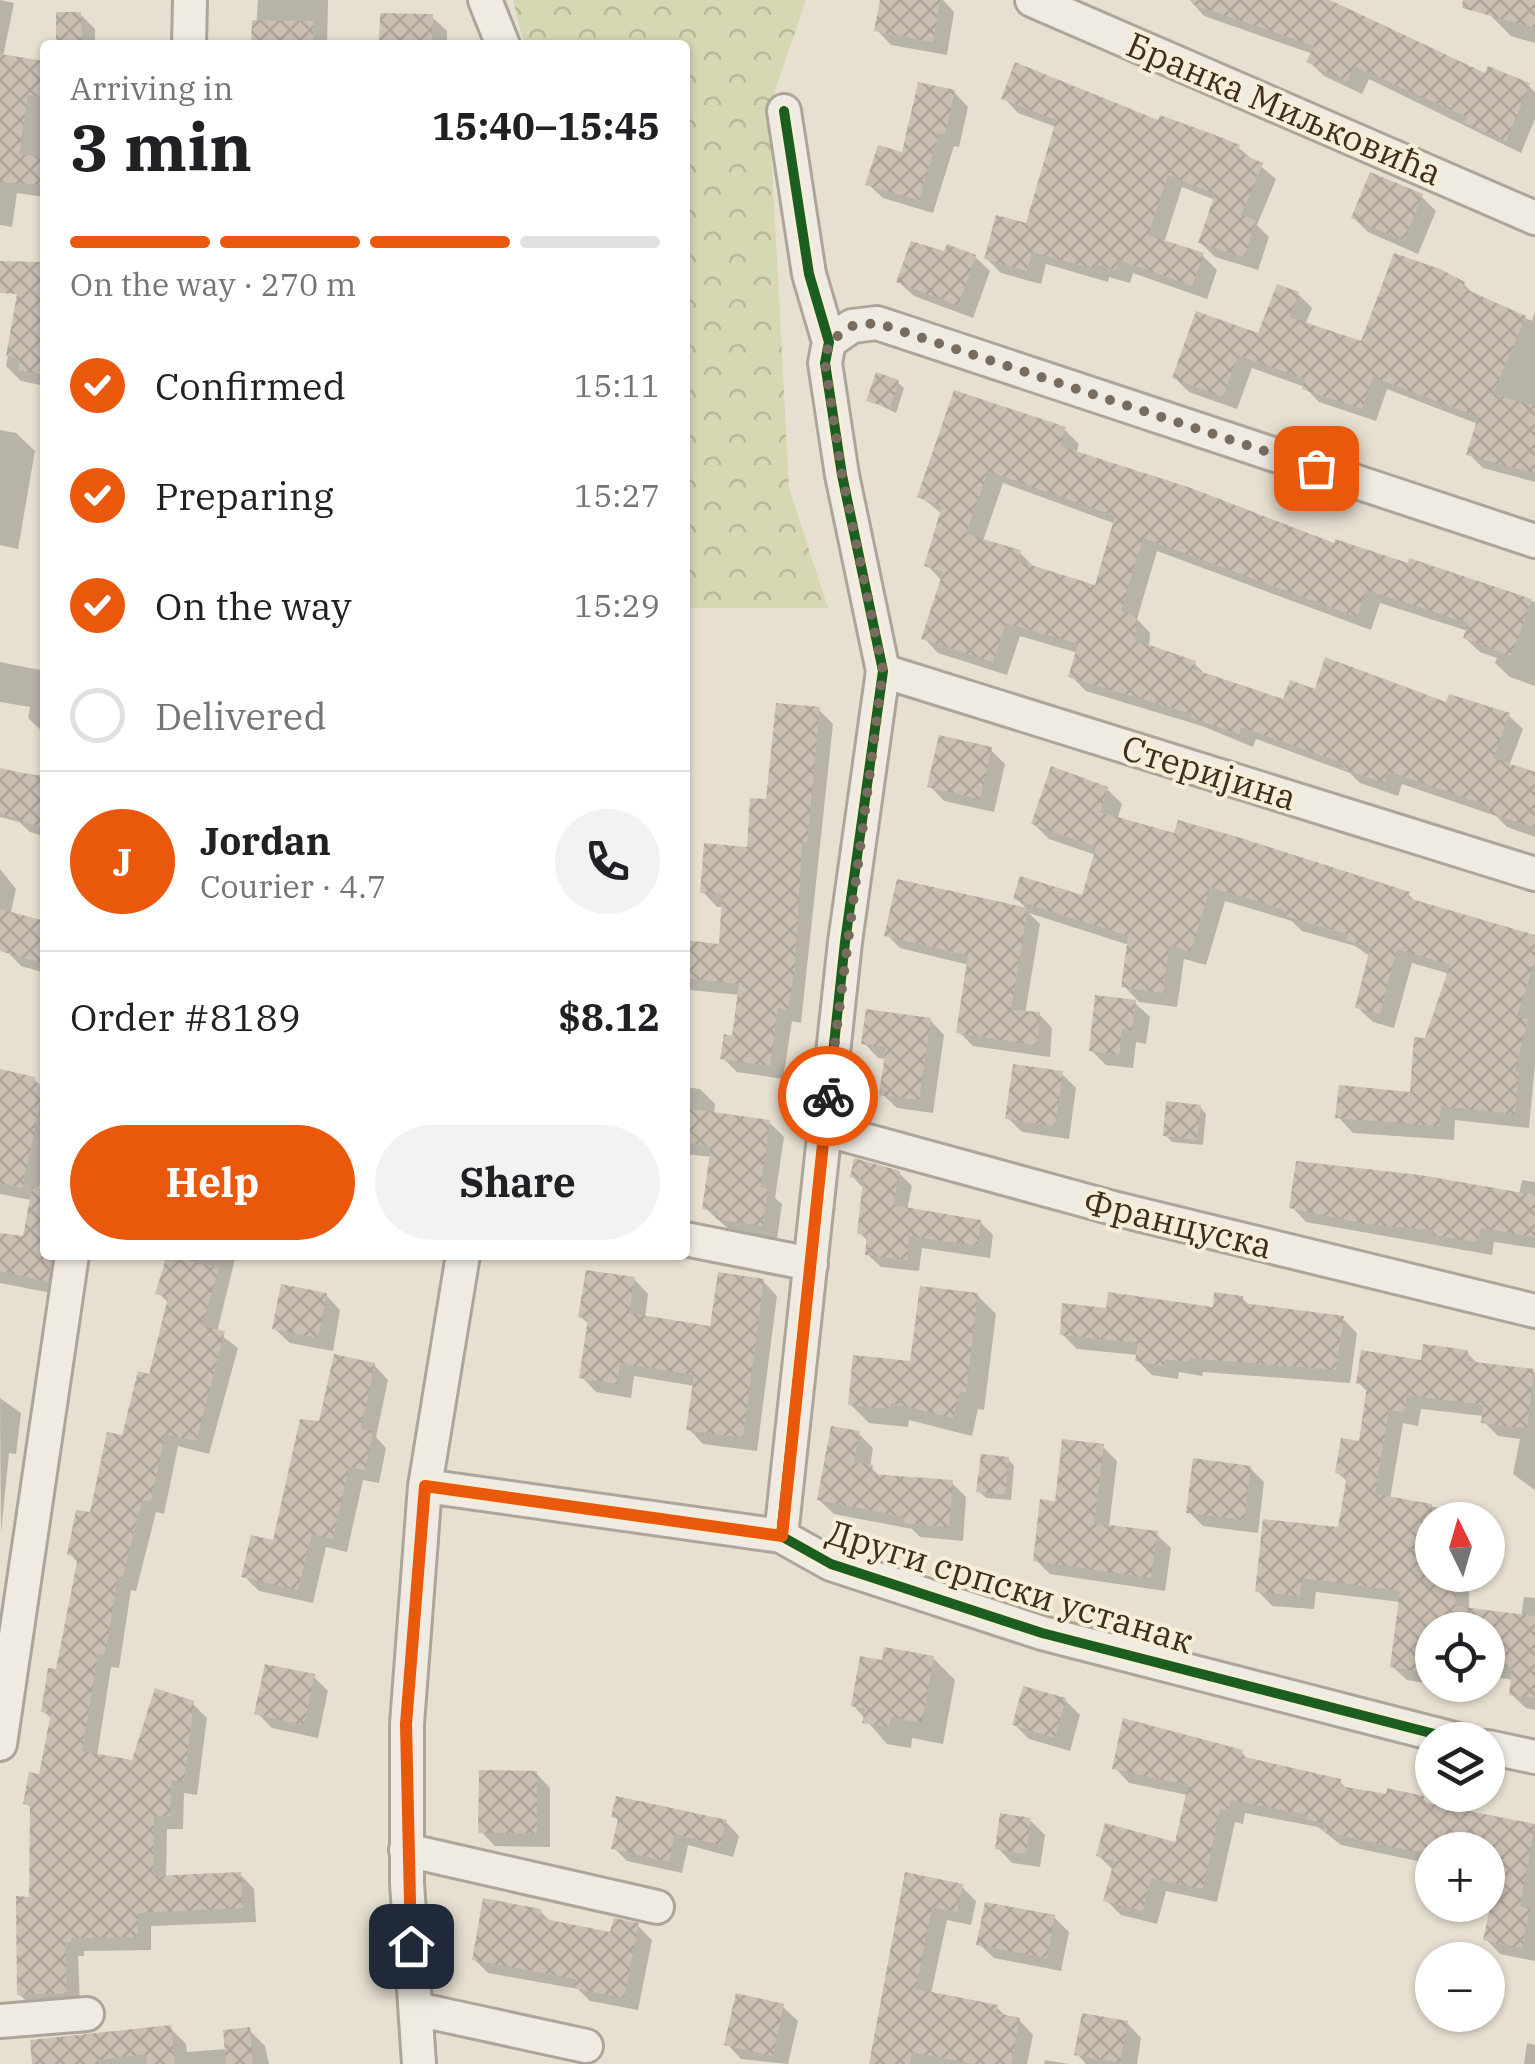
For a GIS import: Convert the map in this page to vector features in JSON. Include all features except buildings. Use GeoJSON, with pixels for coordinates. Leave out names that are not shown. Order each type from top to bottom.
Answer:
{"type":"FeatureCollection","features":[{"type":"Feature","properties":{"kind":"street"},"geometry":{"type":"LineString","coordinates":[[189,40],[190,0]]}},
{"type":"Feature","properties":{"kind":"street"},"geometry":{"type":"LineString","coordinates":[[485,0],[501,40]]}},
{"type":"Feature","properties":{"kind":"street","name":"Бранка Миљковића"},"geometry":{"type":"LineString","coordinates":[[1032,0],[1535,218]]}},
{"type":"Feature","properties":{"kind":"street"},"geometry":{"type":"LineString","coordinates":[[782,1536],[824,1129],[883,671],[842,475],[825,363],[829,342],[809,274],[784,111]]}},
{"type":"Feature","properties":{"kind":"street"},"geometry":{"type":"LineString","coordinates":[[829,342],[852,326],[877,323],[1535,541]]}},
{"type":"Feature","properties":{"kind":"street","name":"Стеријина"},"geometry":{"type":"LineString","coordinates":[[883,671],[1535,874]]}},
{"type":"Feature","properties":{"kind":"street","name":"Француска"},"geometry":{"type":"LineString","coordinates":[[824,1129],[1113,1208],[1535,1311]]}},
{"type":"Feature","properties":{"kind":"street"},"geometry":{"type":"LineString","coordinates":[[690,1240],[811,1264]]}},
{"type":"Feature","properties":{"kind":"street"},"geometry":{"type":"LineString","coordinates":[[0,1744],[71,1260]]}},
{"type":"Feature","properties":{"kind":"street"},"geometry":{"type":"LineString","coordinates":[[419,2064],[406,1850],[406,1724],[425,1486],[462,1260]]}},
{"type":"Feature","properties":{"kind":"street","name":"Други српски устанак"},"geometry":{"type":"LineString","coordinates":[[425,1486],[782,1536],[831,1564],[1042,1633],[1415,1729]]}},
{"type":"Feature","properties":{"kind":"street"},"geometry":{"type":"LineString","coordinates":[[1505,1751],[1535,1757]]}},
{"type":"Feature","properties":{"kind":"street"},"geometry":{"type":"LineString","coordinates":[[406,1850],[657,1906]]}},
{"type":"Feature","properties":{"kind":"street"},"geometry":{"type":"LineString","coordinates":[[416,2008],[586,2046]]}},
{"type":"Feature","properties":{"kind":"street"},"geometry":{"type":"LineString","coordinates":[[0,2020],[87,2014]]}},
{"type":"Feature","properties":{"kind":"green space"},"geometry":{"type":"Polygon","coordinates":[[[513,0],[806,0],[769,108],[789,488],[828,608],[690,608],[690,40],[523,40],[513,0]]]}},
{"type":"Feature","properties":{"kind":"cycle path"},"geometry":{"type":"LineString","coordinates":[[781,1536],[845,942],[883,671],[842,475],[825,363],[829,342],[809,274],[784,111]]}},
{"type":"Feature","properties":{"kind":"cycle path"},"geometry":{"type":"LineString","coordinates":[[425,1486],[781,1536],[831,1564],[1042,1633],[1415,1729]]}},
{"type":"Feature","properties":{"kind":"way so far"},"geometry":{"type":"LineString","coordinates":[[828,1096],[883,671],[842,475],[825,363],[829,342],[852,326],[877,323],[1316,468]]}},
{"type":"Feature","properties":{"kind":"route"},"geometry":{"type":"LineString","coordinates":[[411,1946],[406,1724],[425,1486],[782,1536],[828,1096]]}}]}
